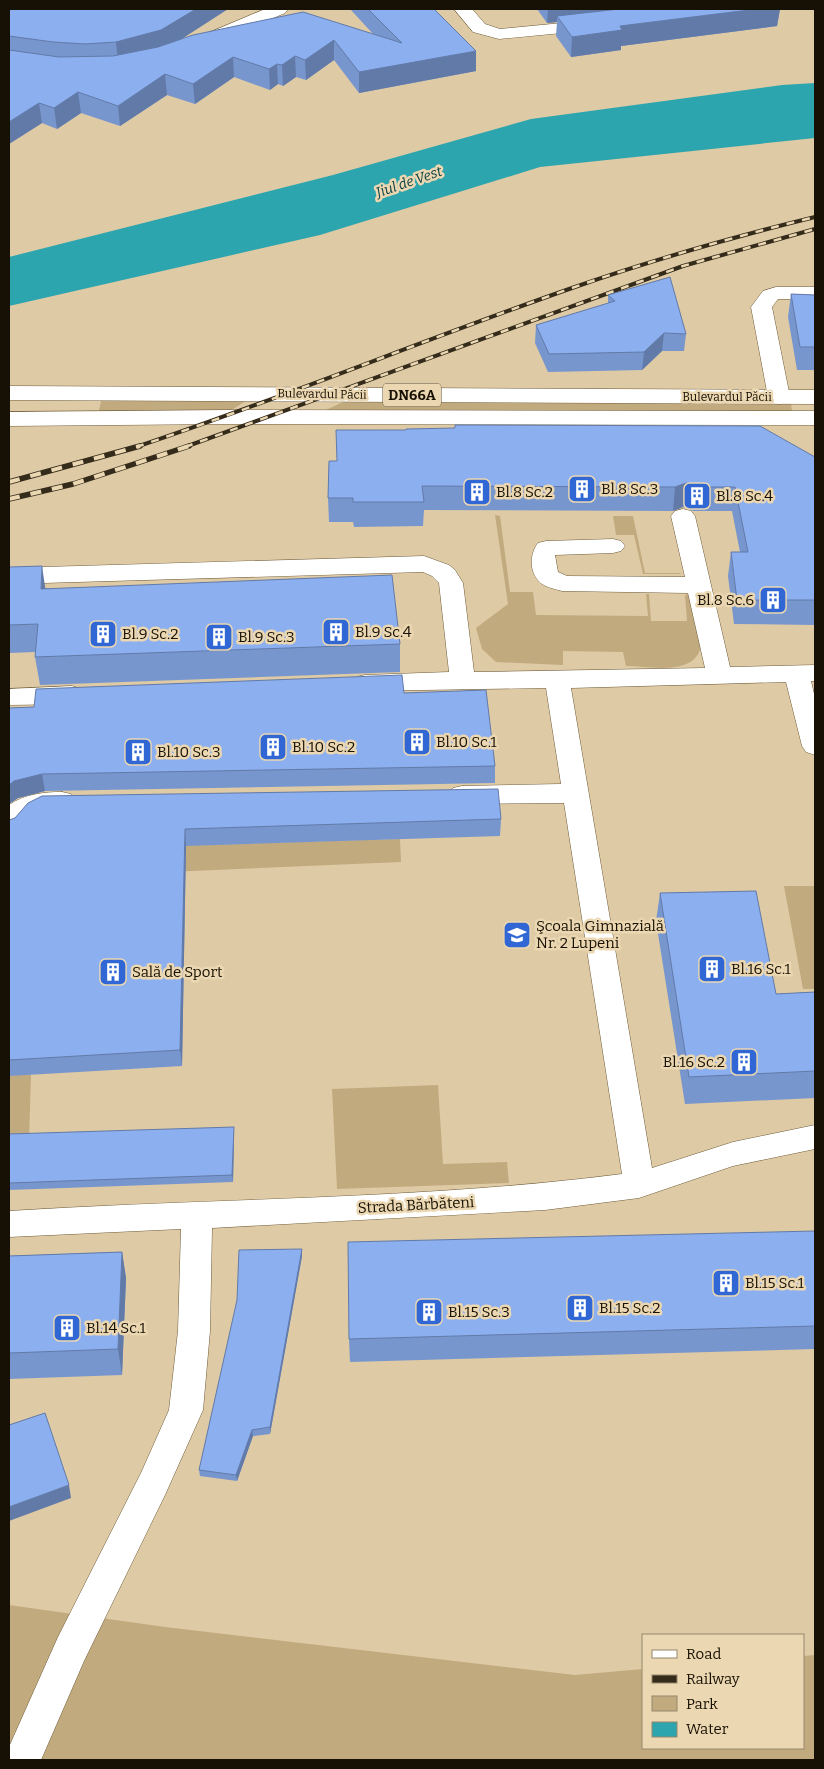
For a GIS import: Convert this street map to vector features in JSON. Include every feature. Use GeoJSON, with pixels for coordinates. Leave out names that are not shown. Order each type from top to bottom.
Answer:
{"type":"FeatureCollection","features":[{"type":"Feature","properties":{"kind":"street"},"geometry":{"type":"LineString","coordinates":[[191,48],[279,9]]}},
{"type":"Feature","properties":{"kind":"street"},"geometry":{"type":"LineString","coordinates":[[463,9],[479,28],[499,34],[608,23]]}},
{"type":"Feature","properties":{"kind":"street"},"geometry":{"type":"LineString","coordinates":[[779,397],[761,306],[770,296],[776,293],[815,293]]}},
{"type":"Feature","properties":{"kind":"street","name":"Bulevardul Păcii"},"geometry":{"type":"LineString","coordinates":[[9,393],[815,397]]}},
{"type":"Feature","properties":{"kind":"street","name":"Bulevardul Păcii"},"geometry":{"type":"LineString","coordinates":[[9,419],[227,417],[815,418]]}},
{"type":"Feature","properties":{"kind":"street"},"geometry":{"type":"LineString","coordinates":[[683,516],[719,675]]}},
{"type":"Feature","properties":{"kind":"street"},"geometry":{"type":"LineString","coordinates":[[613,546],[546,548],[542,557],[546,574],[552,580],[566,584],[698,585]]}},
{"type":"Feature","properties":{"kind":"street"},"geometry":{"type":"LineString","coordinates":[[9,576],[424,564],[438,568],[446,574],[451,583],[462,680]]}},
{"type":"Feature","properties":{"kind":"street"},"geometry":{"type":"LineString","coordinates":[[344,684],[806,673],[815,746]]}},
{"type":"Feature","properties":{"kind":"street"},"geometry":{"type":"LineString","coordinates":[[557,680],[639,1185]]}},
{"type":"Feature","properties":{"kind":"street"},"geometry":{"type":"LineString","coordinates":[[9,697],[98,694]]}},
{"type":"Feature","properties":{"kind":"street"},"geometry":{"type":"LineString","coordinates":[[438,795],[576,793]]}},
{"type":"Feature","properties":{"kind":"street"},"geometry":{"type":"LineString","coordinates":[[9,826],[14,815],[24,807],[35,803],[84,801]]}},
{"type":"Feature","properties":{"kind":"street","name":"Strada Bărbăteni"},"geometry":{"type":"LineString","coordinates":[[9,1224],[545,1197],[639,1185],[734,1154],[815,1137]]}},
{"type":"Feature","properties":{"kind":"street"},"geometry":{"type":"LineString","coordinates":[[22,1760],[71,1650],[153,1484],[186,1410],[194,1331],[197,1216]]}},
{"type":"Feature","properties":{"kind":"green space"},"geometry":{"type":"Polygon","coordinates":[[[101,401],[246,401],[230,411],[99,411],[101,401]]]}},
{"type":"Feature","properties":{"kind":"green space"},"geometry":{"type":"Polygon","coordinates":[[[345,401],[791,403],[792,411],[326,410],[345,401]]]}},
{"type":"Feature","properties":{"kind":"green space"},"geometry":{"type":"Polygon","coordinates":[[[495,515],[500,516],[510,592],[533,592],[536,615],[648,616],[646,594],[649,594],[651,621],[687,621],[685,595],[690,594],[701,646],[697,656],[681,666],[670,668],[626,666],[623,652],[563,651],[563,665],[496,662],[482,649],[476,628],[508,604],[495,515]]]}},
{"type":"Feature","properties":{"kind":"green space"},"geometry":{"type":"Polygon","coordinates":[[[613,516],[633,516],[645,573],[681,574],[643,574],[634,535],[616,535],[613,516]]]}},
{"type":"Feature","properties":{"kind":"green space"},"geometry":{"type":"Polygon","coordinates":[[[400,839],[401,862],[51,877],[31,1075],[29,1141],[9,1141],[9,1003],[24,854],[101,853],[132,847],[400,839]]]}},
{"type":"Feature","properties":{"kind":"green space"},"geometry":{"type":"Polygon","coordinates":[[[784,886],[815,886],[815,989],[803,989],[784,886]]]}},
{"type":"Feature","properties":{"kind":"green space"},"geometry":{"type":"Polygon","coordinates":[[[438,1085],[443,1164],[507,1162],[509,1183],[337,1189],[332,1089],[438,1085]]]}},
{"type":"Feature","properties":{"kind":"green space"},"geometry":{"type":"Polygon","coordinates":[[[9,1605],[165,1627],[575,1675],[642,1669],[642,1749],[804,1749],[804,1656],[815,1655],[815,1760],[9,1760],[9,1605]]]}},
{"type":"Feature","properties":{"kind":"water","name":"Jiul de Vest"},"geometry":{"type":"Polygon","coordinates":[[[815,83],[815,138],[540,167],[320,235],[9,306],[9,257],[333,175],[531,119],[782,85],[815,83]]]}},
{"type":"Feature","properties":{"kind":"building"},"geometry":{"type":"Polygon","coordinates":[[[9,9],[196,9],[161,30],[116,42],[85,44],[9,36],[9,9]]]}},
{"type":"Feature","properties":{"kind":"building"},"geometry":{"type":"Polygon","coordinates":[[[368,9],[434,9],[476,51],[359,72],[334,40],[305,60],[295,56],[282,65],[277,64],[269,69],[233,57],[193,84],[165,74],[118,106],[78,92],[54,108],[39,103],[9,122],[9,50],[59,57],[113,56],[158,47],[193,35],[303,12],[402,43],[368,9]]]}},
{"type":"Feature","properties":{"kind":"building"},"geometry":{"type":"Polygon","coordinates":[[[619,9],[757,9],[620,26],[622,30],[572,37],[557,16],[619,9]]]}},
{"type":"Feature","properties":{"kind":"building"},"geometry":{"type":"Polygon","coordinates":[[[670,277],[686,334],[664,333],[644,352],[549,354],[536,325],[615,301],[608,295],[670,277]]]}},
{"type":"Feature","properties":{"kind":"building"},"geometry":{"type":"Polygon","coordinates":[[[791,294],[815,295],[815,347],[800,347],[791,294]]]}},
{"type":"Feature","properties":{"kind":"building"},"geometry":{"type":"Polygon","coordinates":[[[455,425],[760,426],[815,457],[815,600],[737,600],[731,552],[748,552],[735,487],[696,487],[686,483],[675,487],[422,486],[424,502],[353,502],[353,498],[328,498],[329,461],[337,461],[336,430],[455,428],[455,425]]]}},
{"type":"Feature","properties":{"kind":"building"},"geometry":{"type":"Polygon","coordinates":[[[42,566],[41,589],[392,575],[400,644],[35,657],[38,624],[9,625],[9,567],[42,566]]]}},
{"type":"Feature","properties":{"kind":"building"},"geometry":{"type":"Polygon","coordinates":[[[402,675],[404,693],[486,690],[495,766],[42,774],[14,781],[9,785],[9,708],[34,707],[36,689],[402,675]]]}},
{"type":"Feature","properties":{"kind":"building"},"geometry":{"type":"Polygon","coordinates":[[[498,789],[501,819],[185,829],[180,1050],[9,1060],[9,820],[15,818],[28,803],[42,796],[498,789]]]}},
{"type":"Feature","properties":{"kind":"building"},"geometry":{"type":"Polygon","coordinates":[[[756,891],[776,994],[815,992],[815,1071],[689,1077],[660,893],[756,891]]]}},
{"type":"Feature","properties":{"kind":"building"},"geometry":{"type":"Polygon","coordinates":[[[234,1127],[232,1175],[9,1183],[9,1134],[234,1127]]]}},
{"type":"Feature","properties":{"kind":"building"},"geometry":{"type":"Polygon","coordinates":[[[815,1231],[815,1326],[349,1339],[348,1242],[815,1231]]]}},
{"type":"Feature","properties":{"kind":"building"},"geometry":{"type":"Polygon","coordinates":[[[302,1249],[270,1427],[252,1430],[236,1475],[199,1470],[237,1300],[239,1250],[302,1249]]]}},
{"type":"Feature","properties":{"kind":"building","name":"Bl.14 Sc.1"},"geometry":{"type":"Polygon","coordinates":[[[122,1252],[118,1349],[9,1353],[9,1256],[122,1252]]]}},
{"type":"Feature","properties":{"kind":"building"},"geometry":{"type":"Polygon","coordinates":[[[45,1413],[69,1485],[9,1507],[9,1425],[45,1413]]]}},
{"type":"Feature","properties":{"kind":"railway"},"geometry":{"type":"LineString","coordinates":[[136,447],[246,409],[517,307],[602,278],[693,249],[815,217]]}},
{"type":"Feature","properties":{"kind":"railway"},"geometry":{"type":"LineString","coordinates":[[185,447],[683,266],[815,229]]}},
{"type":"Feature","properties":{"kind":"railway"},"geometry":{"type":"LineString","coordinates":[[9,482],[140,446]]}},
{"type":"Feature","properties":{"kind":"railway"},"geometry":{"type":"LineString","coordinates":[[9,499],[73,484],[189,446]]}},
{"type":"Feature","properties":{"kind":"place","name":"Bl.8 Sc.3"},"geometry":{"type":"Point","coordinates":[582,489]}},
{"type":"Feature","properties":{"kind":"place","name":"Bl.8 Sc.2"},"geometry":{"type":"Point","coordinates":[477,492]}},
{"type":"Feature","properties":{"kind":"place","name":"Bl.8 Sc.4"},"geometry":{"type":"Point","coordinates":[697,496]}},
{"type":"Feature","properties":{"kind":"place","name":"Bl.8 Sc.6"},"geometry":{"type":"Point","coordinates":[773,600]}},
{"type":"Feature","properties":{"kind":"place","name":"Bl.9 Sc.4"},"geometry":{"type":"Point","coordinates":[336,632]}},
{"type":"Feature","properties":{"kind":"place","name":"Bl.9 Sc.2"},"geometry":{"type":"Point","coordinates":[103,634]}},
{"type":"Feature","properties":{"kind":"place","name":"Bl.9 Sc.3"},"geometry":{"type":"Point","coordinates":[219,637]}},
{"type":"Feature","properties":{"kind":"place","name":"Bl.10 Sc.1"},"geometry":{"type":"Point","coordinates":[417,742]}},
{"type":"Feature","properties":{"kind":"place","name":"Bl.10 Sc.2"},"geometry":{"type":"Point","coordinates":[273,747]}},
{"type":"Feature","properties":{"kind":"place","name":"Bl.10 Sc.3"},"geometry":{"type":"Point","coordinates":[138,752]}},
{"type":"Feature","properties":{"kind":"place","name":"Şcoala Gimnazială Nr. 2 Lupeni"},"geometry":{"type":"Point","coordinates":[517,935]}},
{"type":"Feature","properties":{"kind":"place","name":"Bl.16 Sc.1"},"geometry":{"type":"Point","coordinates":[712,969]}},
{"type":"Feature","properties":{"kind":"place","name":"Sală de Sport"},"geometry":{"type":"Point","coordinates":[113,972]}},
{"type":"Feature","properties":{"kind":"place","name":"Bl.16 Sc.2"},"geometry":{"type":"Point","coordinates":[744,1062]}},
{"type":"Feature","properties":{"kind":"place","name":"Bl.15 Sc.1"},"geometry":{"type":"Point","coordinates":[726,1283]}},
{"type":"Feature","properties":{"kind":"place","name":"Bl.15 Sc.2"},"geometry":{"type":"Point","coordinates":[580,1308]}},
{"type":"Feature","properties":{"kind":"place","name":"Bl.15 Sc.3"},"geometry":{"type":"Point","coordinates":[429,1312]}},
{"type":"Feature","properties":{"kind":"place","name":"Bl.14 Sc.1"},"geometry":{"type":"Point","coordinates":[67,1328]}}]}
